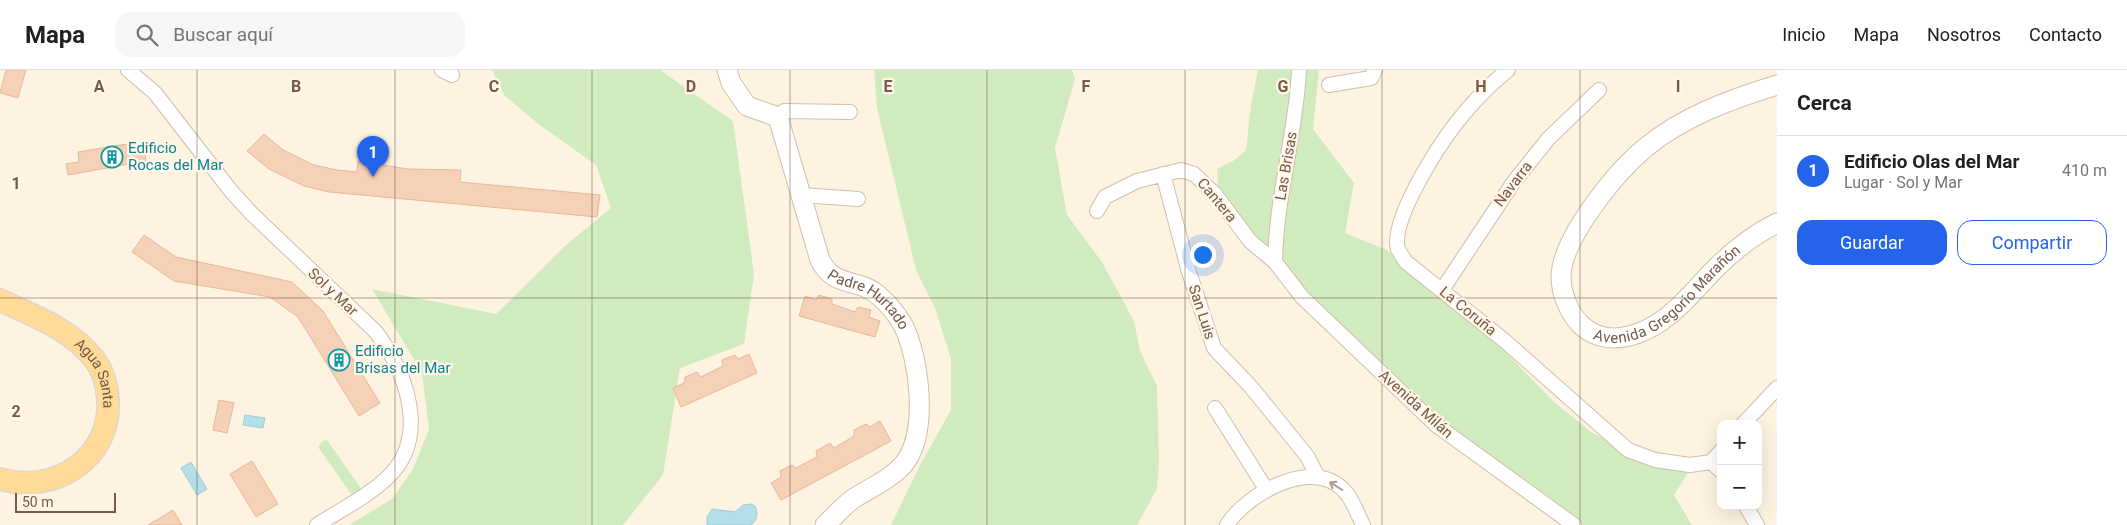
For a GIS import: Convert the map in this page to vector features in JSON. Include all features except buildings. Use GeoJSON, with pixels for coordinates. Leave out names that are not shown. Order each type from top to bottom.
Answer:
{"type":"FeatureCollection","features":[{"type":"Feature","properties":{"kind":"main road","name":"Agua Santa"},"geometry":{"type":"LineString","coordinates":[[0,300],[61,328],[78,341],[96,361],[103,375],[109,414],[99,444],[70,472],[34,482],[11,482],[0,479]]}},
{"type":"Feature","properties":{"kind":"street","name":"Sol y Mar"},"geometry":{"type":"LineString","coordinates":[[128,70],[156,93],[231,191],[252,214],[375,331],[391,350],[406,387],[410,411],[408,441],[404,454],[389,476],[317,525]]}},
{"type":"Feature","properties":{"kind":"street"},"geometry":{"type":"LineString","coordinates":[[727,70],[731,83],[747,106],[778,117],[784,111],[850,112]]}},
{"type":"Feature","properties":{"kind":"street","name":"Las Brisas"},"geometry":{"type":"LineString","coordinates":[[1275,262],[1276,225],[1291,147],[1299,70]]}},
{"type":"Feature","properties":{"kind":"street"},"geometry":{"type":"LineString","coordinates":[[1329,85],[1371,78],[1375,70]]}},
{"type":"Feature","properties":{"kind":"street","name":"La Coruña"},"geometry":{"type":"LineString","coordinates":[[1508,70],[1491,84],[1456,123],[1407,204],[1398,230],[1398,248],[1406,262],[1505,341],[1628,450],[1655,460],[1716,467]]}},
{"type":"Feature","properties":{"kind":"street","name":"Avenida Gregorio Marañón"},"geometry":{"type":"LineString","coordinates":[[1777,85],[1712,108],[1646,147],[1632,160],[1591,209],[1575,235],[1561,276],[1564,295],[1571,315],[1584,327],[1600,337],[1615,339],[1634,335],[1664,320],[1736,250],[1777,223]]}},
{"type":"Feature","properties":{"kind":"street","name":"Navarra"},"geometry":{"type":"LineString","coordinates":[[1442,290],[1513,182],[1548,139],[1599,90]]}},
{"type":"Feature","properties":{"kind":"street","name":"Padre Hurtado"},"geometry":{"type":"LineString","coordinates":[[778,117],[824,270],[835,278],[873,290],[892,309],[903,326],[912,352],[917,380],[918,428],[914,445],[904,463],[887,480],[852,500],[825,525]]}},
{"type":"Feature","properties":{"kind":"street","name":"Cantera"},"geometry":{"type":"LineString","coordinates":[[1097,211],[1105,198],[1137,181],[1181,170],[1194,174],[1215,194],[1250,241],[1275,262]]}},
{"type":"Feature","properties":{"kind":"street","name":"San Luis"},"geometry":{"type":"LineString","coordinates":[[1163,174],[1189,272],[1214,348],[1251,387],[1307,456],[1318,477]]}},
{"type":"Feature","properties":{"kind":"street"},"geometry":{"type":"LineString","coordinates":[[802,195],[858,199]]}},
{"type":"Feature","properties":{"kind":"street","name":"Avenida Milán"},"geometry":{"type":"LineString","coordinates":[[1275,262],[1302,297],[1436,426],[1574,525]]}},
{"type":"Feature","properties":{"kind":"street"},"geometry":{"type":"LineString","coordinates":[[1747,420],[1777,388]]}},
{"type":"Feature","properties":{"kind":"street"},"geometry":{"type":"LineString","coordinates":[[1215,408],[1266,489]]}},
{"type":"Feature","properties":{"kind":"street"},"geometry":{"type":"LineString","coordinates":[[1227,525],[1234,514],[1266,489],[1282,482],[1318,477],[1334,484],[1347,493],[1363,525]]}},
{"type":"Feature","properties":{"kind":"street"},"geometry":{"type":"LineString","coordinates":[[1748,510],[1757,525]]}},
{"type":"Feature","properties":{"kind":"green space"},"geometry":{"type":"Polygon","coordinates":[[[492,70],[660,70],[733,121],[754,274],[744,344],[680,368],[663,475],[623,525],[349,525],[392,499],[413,469],[429,429],[422,373],[372,289],[496,314],[565,246],[611,208],[596,165],[541,126],[504,95],[492,70]]]}},
{"type":"Feature","properties":{"kind":"green space"},"geometry":{"type":"Polygon","coordinates":[[[874,70],[1072,70],[1075,79],[1055,148],[1067,215],[1102,262],[1134,321],[1140,351],[1157,386],[1159,463],[1157,489],[1137,525],[891,525],[920,465],[951,410],[951,359],[935,308],[916,270],[877,108],[874,70]]]}},
{"type":"Feature","properties":{"kind":"green space"},"geometry":{"type":"Polygon","coordinates":[[[1258,70],[1319,70],[1313,129],[1354,183],[1345,233],[1387,250],[1429,289],[1489,335],[1554,402],[1591,432],[1634,455],[1689,471],[1674,495],[1692,525],[1583,525],[1442,424],[1385,375],[1219,198],[1217,169],[1233,161],[1246,150],[1251,104],[1258,70]]]}},
{"type":"Feature","properties":{"kind":"green space"},"geometry":{"type":"Polygon","coordinates":[[[327,440],[360,487],[360,490],[354,494],[351,494],[318,447],[323,441],[327,440]]]}},
{"type":"Feature","properties":{"kind":"water"},"geometry":{"type":"Polygon","coordinates":[[[245,415],[265,418],[263,428],[243,425],[245,415]]]}},
{"type":"Feature","properties":{"kind":"water"},"geometry":{"type":"Polygon","coordinates":[[[191,462],[207,489],[197,495],[181,468],[191,462]]]}},
{"type":"Feature","properties":{"kind":"water"},"geometry":{"type":"Polygon","coordinates":[[[751,504],[755,506],[757,514],[755,521],[751,525],[707,525],[707,517],[712,509],[735,512],[743,505],[751,504]]]}},
{"type":"Feature","properties":{"kind":"place","name":"Edificio Rocas del Mar"},"geometry":{"type":"Point","coordinates":[112,157]}},
{"type":"Feature","properties":{"kind":"place","name":"Edificio Olas del Mar"},"geometry":{"type":"Point","coordinates":[373,177]}},
{"type":"Feature","properties":{"kind":"place","name":"Edificio Brisas del Mar"},"geometry":{"type":"Point","coordinates":[339,360]}}]}
